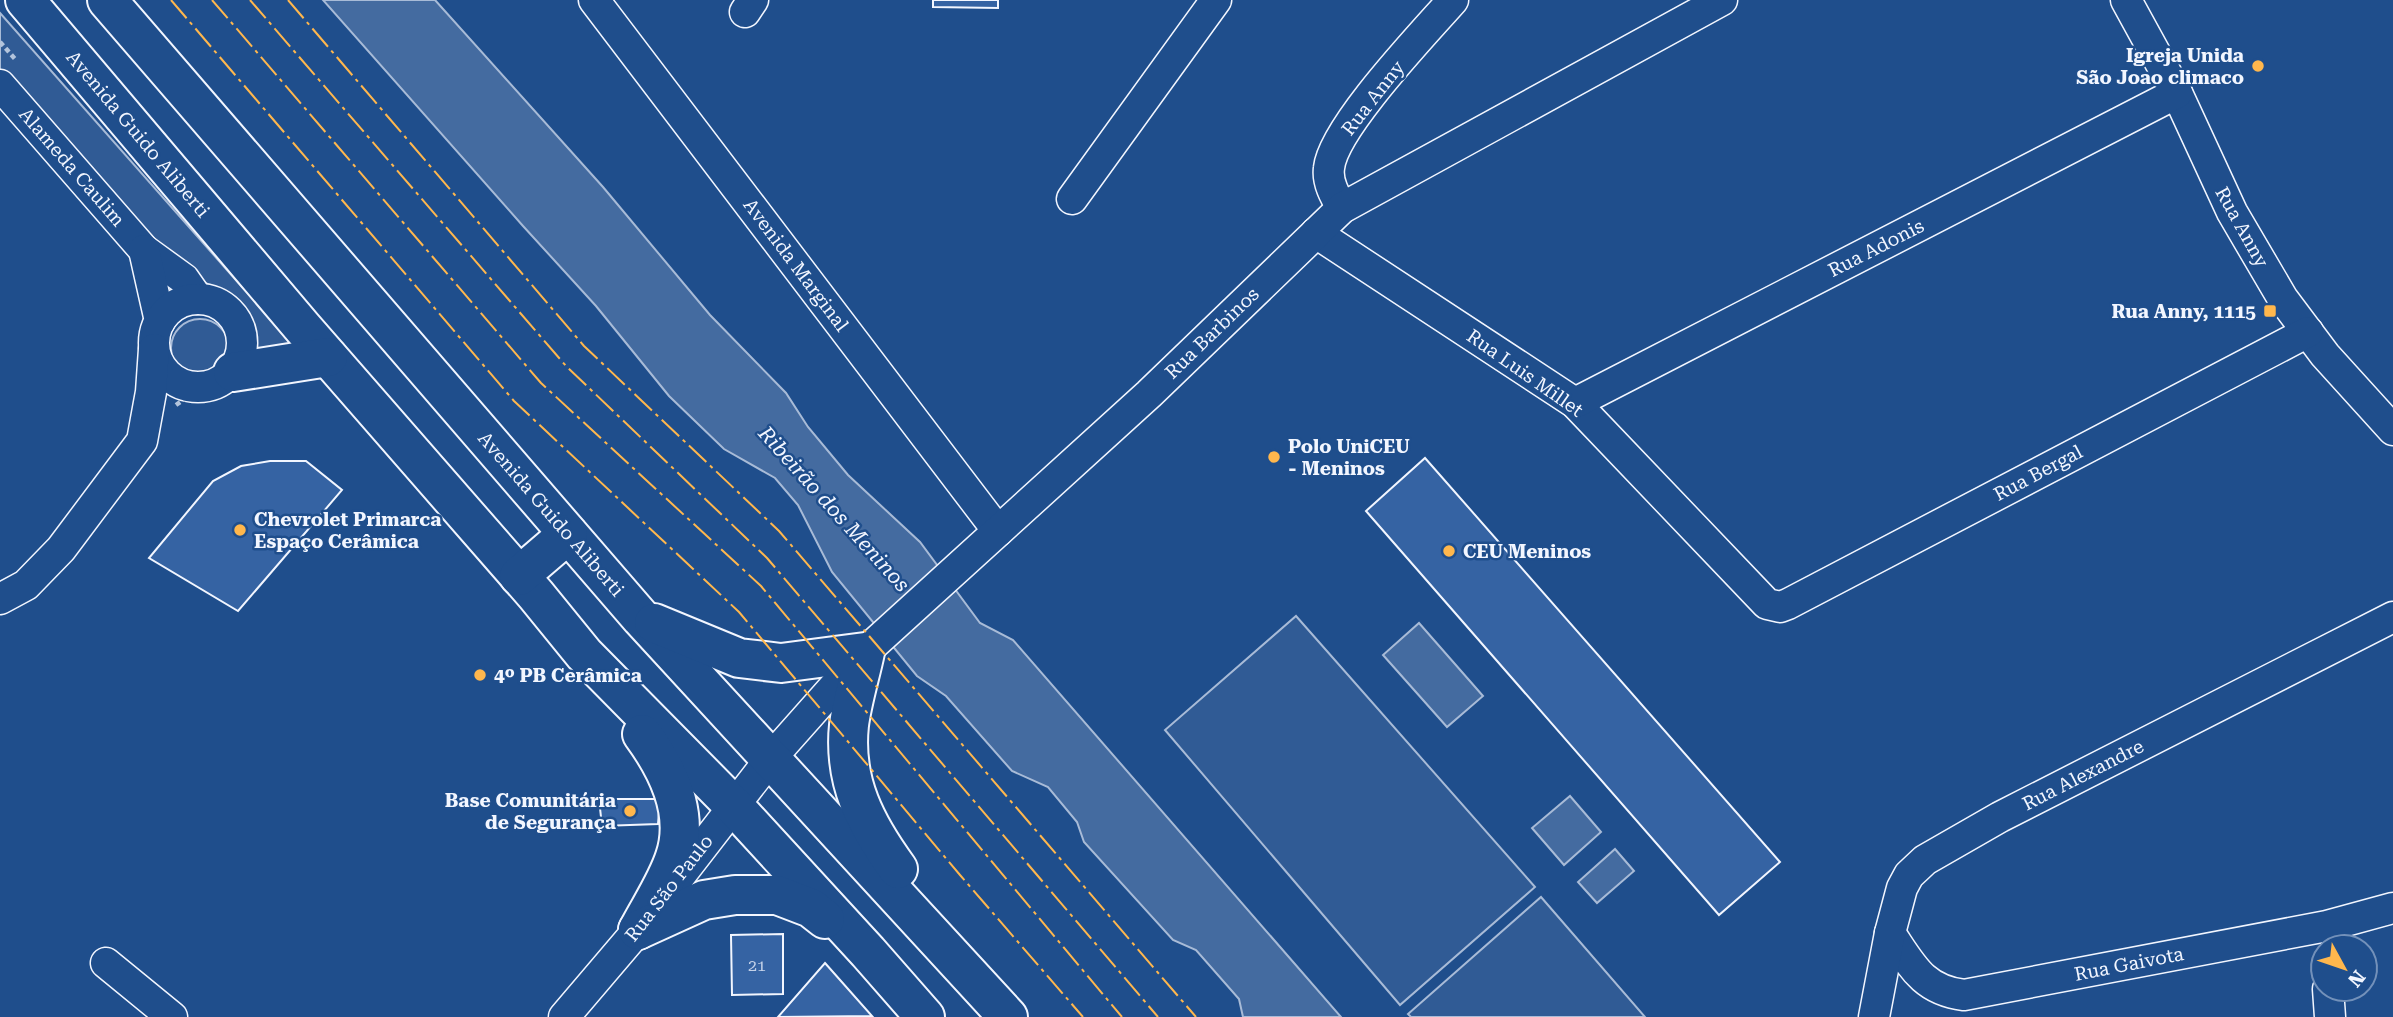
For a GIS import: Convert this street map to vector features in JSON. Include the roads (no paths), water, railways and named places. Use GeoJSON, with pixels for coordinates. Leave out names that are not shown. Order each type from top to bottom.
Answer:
{"type":"FeatureCollection","features":[{"type":"Feature","properties":{"kind":"main road","name":"Avenida Guido Aliberti"},"geometry":{"type":"LineString","coordinates":[[25,0],[584,654],[733,806],[868,951],[925,1017]]}},
{"type":"Feature","properties":{"kind":"main road","name":"Avenida Guido Aliberti"},"geometry":{"type":"LineString","coordinates":[[107,0],[641,618],[1002,1010]]}},
{"type":"Feature","properties":{"kind":"main road"},"geometry":{"type":"LineString","coordinates":[[233,372],[328,357]]}},
{"type":"Feature","properties":{"kind":"main road"},"geometry":{"type":"LineString","coordinates":[[519,576],[568,534]]}},
{"type":"Feature","properties":{"kind":"main road"},"geometry":{"type":"LineString","coordinates":[[641,618],[699,644],[739,658],[781,663],[870,646],[849,726],[849,765],[857,801],[877,841],[1002,1010]]}},
{"type":"Feature","properties":{"kind":"main road"},"geometry":{"type":"LineString","coordinates":[[584,654],[658,757],[675,795],[679,826],[675,856],[638,930]]}},
{"type":"Feature","properties":{"kind":"main road"},"geometry":{"type":"LineString","coordinates":[[638,930],[704,900],[735,895],[777,895],[811,908],[868,951]]}},
{"type":"Feature","properties":{"kind":"street","name":"Avenida Marginal"},"geometry":{"type":"LineString","coordinates":[[594,0],[998,531]]}},
{"type":"Feature","properties":{"kind":"street"},"geometry":{"type":"LineString","coordinates":[[1072,200],[1216,0]]}},
{"type":"Feature","properties":{"kind":"street","name":"Rua Anny"},"geometry":{"type":"LineString","coordinates":[[1342,208],[1330,181],[1329,167],[1336,147],[1353,117],[1453,0]]}},
{"type":"Feature","properties":{"kind":"street","name":"Rua Barbinos"},"geometry":{"type":"LineString","coordinates":[[771,758],[870,646],[1149,394],[1342,208],[1722,0]]}},
{"type":"Feature","properties":{"kind":"street","name":"Rua Anny"},"geometry":{"type":"LineString","coordinates":[[2126,0],[2177,93],[2232,212],[2283,299],[2325,355],[2393,430]]}},
{"type":"Feature","properties":{"kind":"street","name":"Alameda Caulim"},"geometry":{"type":"LineString","coordinates":[[0,85],[144,250],[184,279],[198,299]]}},
{"type":"Feature","properties":{"kind":"street","name":"Rua Adonis"},"geometry":{"type":"LineString","coordinates":[[1575,404],[2124,118],[2177,93]]}},
{"type":"Feature","properties":{"kind":"street","name":"Rua Luis Millet"},"geometry":{"type":"LineString","coordinates":[[1316,233],[1575,404],[1767,604]]}},
{"type":"Feature","properties":{"kind":"street","name":"Alameda Caulim"},"geometry":{"type":"LineString","coordinates":[[144,250],[157,335]]}},
{"type":"Feature","properties":{"kind":"street"},"geometry":{"type":"LineString","coordinates":[[0,599],[26,585],[61,549],[142,441],[157,335],[170,309],[183,301],[198,299],[213,301],[225,308],[235,318],[241,331],[243,345],[240,360],[233,372],[216,382],[200,388],[187,387],[164,373],[157,361],[157,335]]}},
{"type":"Feature","properties":{"kind":"street","name":"Rua Bergal"},"geometry":{"type":"LineString","coordinates":[[1767,604],[1780,607],[1788,604],[2308,332]]}},
{"type":"Feature","properties":{"kind":"street","name":"Rua Alexandre"},"geometry":{"type":"LineString","coordinates":[[1874,1017],[1890,933],[1902,888],[1909,875],[1925,860],[2012,811],[2393,617]]}},
{"type":"Feature","properties":{"kind":"street","name":"Rua São Paulo"},"geometry":{"type":"LineString","coordinates":[[564,1017],[638,930],[771,758]]}},
{"type":"Feature","properties":{"kind":"street","name":"Rua Gaivota"},"geometry":{"type":"LineString","coordinates":[[2336,933],[2393,908]]}},
{"type":"Feature","properties":{"kind":"street","name":"Rua Gaivota"},"geometry":{"type":"LineString","coordinates":[[1890,933],[1925,980],[1941,990],[1964,995],[2309,940]]}},
{"type":"Feature","properties":{"kind":"street"},"geometry":{"type":"LineString","coordinates":[[106,963],[172,1017]]}},
{"type":"Feature","properties":{"kind":"water","name":"Ribeirão dos Meninos"},"geometry":{"type":"Polygon","coordinates":[[[323,0],[435,0],[603,187],[710,315],[786,393],[808,427],[848,475],[920,542],[980,623],[1013,640],[1341,1017],[1243,1017],[1239,999],[1196,950],[1173,940],[1084,842],[1077,822],[1048,787],[1012,771],[946,696],[917,676],[832,572],[798,505],[775,478],[724,449],[669,396],[596,306],[323,0]]]}},
{"type":"Feature","properties":{"kind":"water"},"geometry":{"type":"Polygon","coordinates":[[[1419,623],[1483,696],[1447,727],[1383,655],[1419,623]]]}},
{"type":"Feature","properties":{"kind":"water"},"geometry":{"type":"Polygon","coordinates":[[[1570,796],[1601,832],[1564,865],[1532,828],[1570,796]]]}},
{"type":"Feature","properties":{"kind":"water"},"geometry":{"type":"Polygon","coordinates":[[[1615,849],[1634,871],[1597,903],[1578,882],[1615,849]]]}},
{"type":"Feature","properties":{"kind":"place","name":"Igreja Unida São Joao climaco"},"geometry":{"type":"Point","coordinates":[2258,66]}},
{"type":"Feature","properties":{"kind":"place","name":"Rua Anny, 1115"},"geometry":{"type":"Point","coordinates":[2270,311]}},
{"type":"Feature","properties":{"kind":"place","name":"Polo UniCEU - Meninos"},"geometry":{"type":"Point","coordinates":[1274,457]}},
{"type":"Feature","properties":{"kind":"place","name":"Chevrolet Primarca Espaço Cerâmica"},"geometry":{"type":"Point","coordinates":[240,530]}},
{"type":"Feature","properties":{"kind":"place","name":"CEU Meninos"},"geometry":{"type":"Point","coordinates":[1449,551]}},
{"type":"Feature","properties":{"kind":"place","name":"4º PB Cerâmica"},"geometry":{"type":"Point","coordinates":[480,675]}},
{"type":"Feature","properties":{"kind":"place","name":"Base Comunitária de Segurança"},"geometry":{"type":"Point","coordinates":[630,811]}}]}
